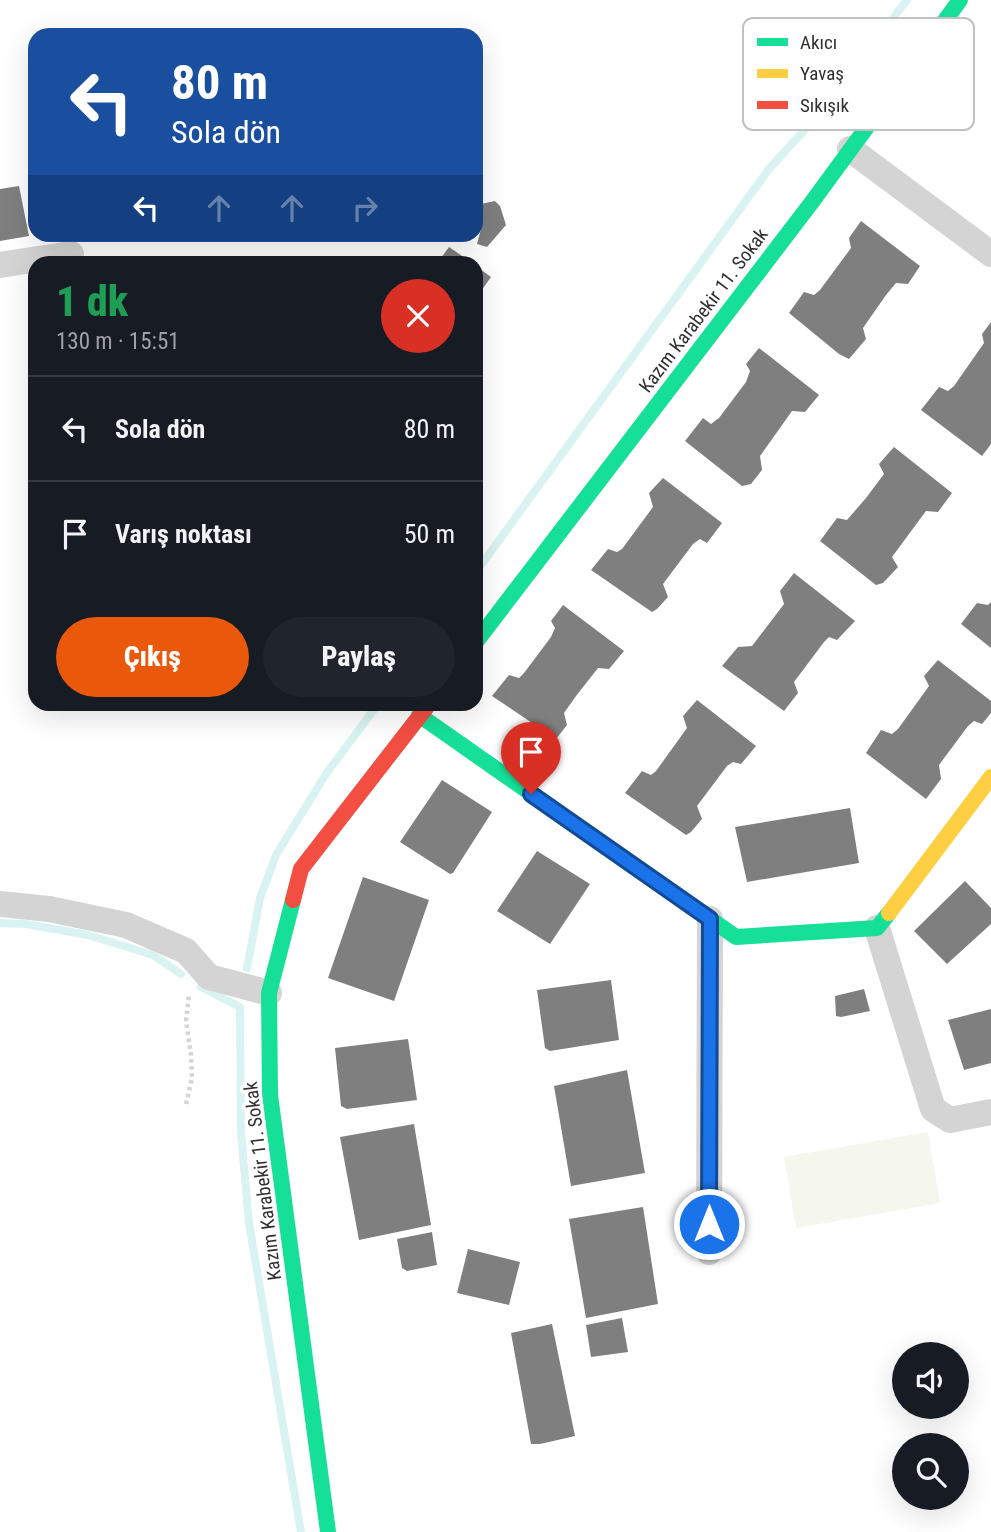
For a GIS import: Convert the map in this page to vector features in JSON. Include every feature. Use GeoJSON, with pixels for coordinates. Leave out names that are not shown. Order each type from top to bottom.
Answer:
{"type":"FeatureCollection","features":[{"type":"Feature","properties":{"kind":"street","name":"Kazım Karabekir 11. Sokak"},"geometry":{"type":"LineString","coordinates":[[947,18],[960,0]]}},
{"type":"Feature","properties":{"kind":"street","name":"Kazım Karabekir 11. Sokak"},"geometry":{"type":"LineString","coordinates":[[483,633],[864,130]]}},
{"type":"Feature","properties":{"kind":"street"},"geometry":{"type":"LineString","coordinates":[[850,149],[991,254]]}},
{"type":"Feature","properties":{"kind":"street"},"geometry":{"type":"LineString","coordinates":[[58,256],[71,254]]}},
{"type":"Feature","properties":{"kind":"street"},"geometry":{"type":"LineString","coordinates":[[0,265],[28,261]]}},
{"type":"Feature","properties":{"kind":"street","name":"Kazım Karabekir 11. Sokak"},"geometry":{"type":"LineString","coordinates":[[328,1532],[270,1095],[269,993],[300,869],[422,711]]}},
{"type":"Feature","properties":{"kind":"street"},"geometry":{"type":"LineString","coordinates":[[427,711],[736,937],[877,928],[991,777]]}},
{"type":"Feature","properties":{"kind":"street"},"geometry":{"type":"LineString","coordinates":[[0,904],[49,909],[126,925],[186,951],[209,977],[269,993]]}},
{"type":"Feature","properties":{"kind":"street"},"geometry":{"type":"LineString","coordinates":[[709,1252],[710,919]]}},
{"type":"Feature","properties":{"kind":"street"},"geometry":{"type":"LineString","coordinates":[[877,928],[933,1109],[950,1120],[991,1112]]}},
{"type":"Feature","properties":{"kind":"path"},"geometry":{"type":"LineString","coordinates":[[186,1104],[192,1077],[186,1021],[189,990]]}},
{"type":"Feature","properties":{"kind":"shaded area"},"geometry":{"type":"Polygon","coordinates":[[[928,1132],[940,1203],[796,1228],[784,1157],[928,1132]]]}},
{"type":"Feature","properties":{"kind":"building"},"geometry":{"type":"Polygon","coordinates":[[[19,186],[28,236],[0,241],[0,189],[19,186]]]}},
{"type":"Feature","properties":{"kind":"building"},"geometry":{"type":"Polygon","coordinates":[[[495,201],[500,206],[506,225],[487,247],[477,244],[483,242],[483,204],[495,201]]]}},
{"type":"Feature","properties":{"kind":"building"},"geometry":{"type":"Polygon","coordinates":[[[861,221],[920,266],[908,284],[896,283],[886,295],[863,328],[866,339],[849,359],[839,354],[789,313],[804,292],[814,295],[820,290],[851,248],[849,238],[861,221]]]}},
{"type":"Feature","properties":{"kind":"building"},"geometry":{"type":"Polygon","coordinates":[[[449,247],[462,256],[442,256],[449,247]]]}},
{"type":"Feature","properties":{"kind":"building"},"geometry":{"type":"Polygon","coordinates":[[[483,271],[491,277],[483,288],[483,271]]]}},
{"type":"Feature","properties":{"kind":"building"},"geometry":{"type":"Polygon","coordinates":[[[991,322],[991,444],[982,456],[921,410],[939,387],[948,391],[954,386],[984,343],[982,334],[991,322]]]}},
{"type":"Feature","properties":{"kind":"building"},"geometry":{"type":"Polygon","coordinates":[[[759,348],[819,395],[805,412],[792,411],[760,456],[762,470],[751,484],[742,486],[685,441],[703,418],[711,424],[719,418],[746,382],[750,371],[746,364],[759,348]]]}},
{"type":"Feature","properties":{"kind":"building"},"geometry":{"type":"Polygon","coordinates":[[[894,447],[952,493],[938,512],[926,511],[892,557],[898,567],[883,583],[876,585],[820,541],[837,518],[847,520],[866,498],[884,474],[879,464],[894,447]]]}},
{"type":"Feature","properties":{"kind":"building"},"geometry":{"type":"Polygon","coordinates":[[[663,478],[722,523],[707,543],[700,539],[693,544],[663,584],[668,597],[652,612],[591,570],[608,549],[617,552],[622,549],[653,507],[649,493],[663,478]]]}},
{"type":"Feature","properties":{"kind":"building"},"geometry":{"type":"Polygon","coordinates":[[[794,573],[855,621],[837,640],[829,637],[824,642],[794,682],[798,693],[784,711],[722,666],[738,647],[752,646],[784,604],[780,591],[794,573]]]}},
{"type":"Feature","properties":{"kind":"building"},"geometry":{"type":"Polygon","coordinates":[[[991,602],[991,648],[961,624],[977,603],[988,605],[991,602]]]}},
{"type":"Feature","properties":{"kind":"building"},"geometry":{"type":"Polygon","coordinates":[[[563,605],[624,651],[609,669],[598,668],[576,696],[564,713],[567,725],[556,739],[492,696],[509,675],[519,678],[524,673],[551,637],[555,628],[551,621],[563,605]]]}},
{"type":"Feature","properties":{"kind":"building"},"geometry":{"type":"Polygon","coordinates":[[[938,660],[991,701],[991,713],[982,724],[974,721],[968,726],[939,765],[941,779],[926,799],[866,753],[881,730],[892,734],[898,729],[929,686],[924,676],[938,660]]]}},
{"type":"Feature","properties":{"kind":"building"},"geometry":{"type":"Polygon","coordinates":[[[697,700],[756,746],[741,764],[733,762],[727,766],[697,806],[702,819],[686,835],[625,793],[642,771],[651,775],[656,771],[687,728],[683,716],[697,700]]]}},
{"type":"Feature","properties":{"kind":"building"},"geometry":{"type":"Polygon","coordinates":[[[442,780],[492,812],[450,874],[400,842],[442,780]]]}},
{"type":"Feature","properties":{"kind":"building"},"geometry":{"type":"Polygon","coordinates":[[[850,808],[859,863],[747,882],[735,827],[850,808]]]}},
{"type":"Feature","properties":{"kind":"building"},"geometry":{"type":"Polygon","coordinates":[[[537,851],[590,884],[550,944],[497,911],[537,851]]]}},
{"type":"Feature","properties":{"kind":"building"},"geometry":{"type":"Polygon","coordinates":[[[363,877],[429,900],[394,1001],[328,978],[363,877]]]}},
{"type":"Feature","properties":{"kind":"building"},"geometry":{"type":"Polygon","coordinates":[[[965,881],[991,908],[991,924],[947,964],[914,931],[965,881]]]}},
{"type":"Feature","properties":{"kind":"building"},"geometry":{"type":"Polygon","coordinates":[[[611,980],[619,1040],[550,1051],[545,1048],[537,990],[611,980]]]}},
{"type":"Feature","properties":{"kind":"building"},"geometry":{"type":"Polygon","coordinates":[[[864,989],[870,1011],[836,1016],[835,996],[864,989]]]}},
{"type":"Feature","properties":{"kind":"building"},"geometry":{"type":"Polygon","coordinates":[[[991,1009],[991,1063],[964,1070],[948,1020],[991,1009]]]}},
{"type":"Feature","properties":{"kind":"building"},"geometry":{"type":"Polygon","coordinates":[[[408,1039],[417,1100],[347,1109],[341,1106],[335,1048],[408,1039]]]}},
{"type":"Feature","properties":{"kind":"building"},"geometry":{"type":"Polygon","coordinates":[[[627,1070],[645,1173],[571,1186],[554,1086],[627,1070]]]}},
{"type":"Feature","properties":{"kind":"building"},"geometry":{"type":"Polygon","coordinates":[[[414,1124],[431,1225],[359,1240],[340,1137],[414,1124]]]}},
{"type":"Feature","properties":{"kind":"building"},"geometry":{"type":"Polygon","coordinates":[[[643,1207],[658,1304],[586,1318],[569,1219],[643,1207]]]}},
{"type":"Feature","properties":{"kind":"building"},"geometry":{"type":"Polygon","coordinates":[[[432,1232],[437,1265],[407,1271],[402,1268],[397,1239],[432,1232]]]}},
{"type":"Feature","properties":{"kind":"building"},"geometry":{"type":"Polygon","coordinates":[[[468,1249],[520,1262],[509,1305],[457,1293],[468,1249]]]}},
{"type":"Feature","properties":{"kind":"building"},"geometry":{"type":"Polygon","coordinates":[[[622,1318],[628,1352],[591,1357],[586,1325],[622,1318]]]}},
{"type":"Feature","properties":{"kind":"building"},"geometry":{"type":"Polygon","coordinates":[[[552,1324],[575,1436],[531,1444],[511,1333],[552,1324]]]}},
{"type":"Feature","properties":{"kind":"waterway"},"geometry":{"type":"LineString","coordinates":[[893,18],[907,0]]}},
{"type":"Feature","properties":{"kind":"waterway"},"geometry":{"type":"LineString","coordinates":[[483,562],[769,169],[804,130]]}},
{"type":"Feature","properties":{"kind":"waterway"},"geometry":{"type":"LineString","coordinates":[[247,968],[260,898],[276,855],[326,774],[373,711]]}},
{"type":"Feature","properties":{"kind":"waterway"},"geometry":{"type":"LineString","coordinates":[[0,923],[26,924],[88,935],[153,955],[181,974]]}},
{"type":"Feature","properties":{"kind":"waterway"},"geometry":{"type":"LineString","coordinates":[[201,987],[240,1007],[241,1132],[249,1223],[301,1532]]}},
{"type":"Feature","properties":{"kind":"traffic: fast"},"geometry":{"type":"LineString","coordinates":[[947,18],[960,0]]}},
{"type":"Feature","properties":{"kind":"traffic: fast"},"geometry":{"type":"LineString","coordinates":[[483,633],[865,130]]}},
{"type":"Feature","properties":{"kind":"traffic: fast"},"geometry":{"type":"LineString","coordinates":[[419,715],[736,937],[877,928],[889,913]]}},
{"type":"Feature","properties":{"kind":"traffic: fast"},"geometry":{"type":"LineString","coordinates":[[293,900],[269,993],[270,1095],[328,1532]]}},
{"type":"Feature","properties":{"kind":"traffic: slow"},"geometry":{"type":"LineString","coordinates":[[889,913],[991,777]]}},
{"type":"Feature","properties":{"kind":"traffic: jam"},"geometry":{"type":"LineString","coordinates":[[293,900],[301,869],[424,711]]}},
{"type":"Feature","properties":{"kind":"route"},"geometry":{"type":"LineString","coordinates":[[531,794],[710,919],[709,1224]]}}]}
